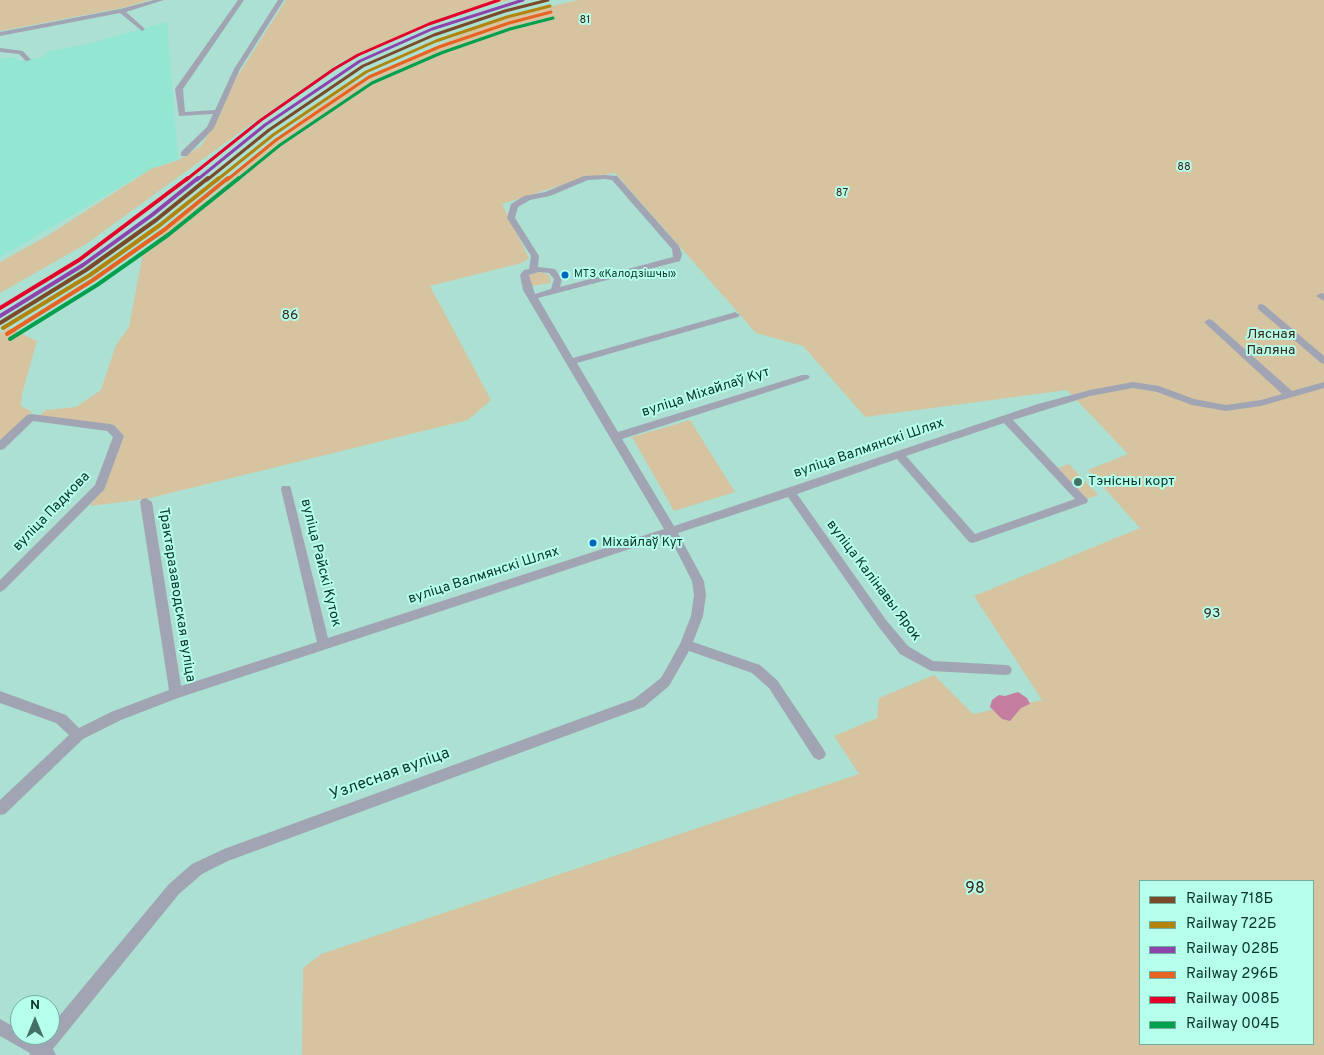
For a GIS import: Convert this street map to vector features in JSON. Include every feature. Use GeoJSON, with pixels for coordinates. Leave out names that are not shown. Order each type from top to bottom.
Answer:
{"type":"FeatureCollection","features":[{"type":"Feature","properties":{"kind":"street"},"geometry":{"type":"LineString","coordinates":[[0,34],[121,11],[161,0]]}},
{"type":"Feature","properties":{"kind":"street"},"geometry":{"type":"LineString","coordinates":[[217,112],[182,114],[179,89],[241,0]]}},
{"type":"Feature","properties":{"kind":"street"},"geometry":{"type":"LineString","coordinates":[[184,154],[210,128],[237,69],[281,0]]}},
{"type":"Feature","properties":{"kind":"street"},"geometry":{"type":"LineString","coordinates":[[121,11],[142,29]]}},
{"type":"Feature","properties":{"kind":"street"},"geometry":{"type":"LineString","coordinates":[[0,50],[21,52],[28,60]]}},
{"type":"Feature","properties":{"kind":"street"},"geometry":{"type":"LineString","coordinates":[[532,297],[677,259],[678,254],[676,248],[614,178],[587,178],[567,184],[546,194],[527,198],[514,206],[511,218],[535,256],[533,270]]}},
{"type":"Feature","properties":{"kind":"street"},"geometry":{"type":"LineString","coordinates":[[555,290],[559,282],[556,275],[546,269],[533,270],[524,275],[532,297],[671,530]]}},
{"type":"Feature","properties":{"kind":"street"},"geometry":{"type":"LineString","coordinates":[[1261,307],[1324,361]]}},
{"type":"Feature","properties":{"kind":"street"},"geometry":{"type":"LineString","coordinates":[[570,362],[735,315]]}},
{"type":"Feature","properties":{"kind":"street"},"geometry":{"type":"LineString","coordinates":[[1209,322],[1289,394]]}},
{"type":"Feature","properties":{"kind":"street","name":"вуліца Міхайлаў Кут"},"geometry":{"type":"LineString","coordinates":[[615,437],[805,377]]}},
{"type":"Feature","properties":{"kind":"street","name":"вуліца Валмянскі Шлях"},"geometry":{"type":"LineString","coordinates":[[0,809],[78,735],[116,716],[176,693],[790,492],[1042,406],[1090,392],[1133,385],[1159,390],[1192,402],[1226,408],[1261,403],[1324,386]]}},
{"type":"Feature","properties":{"kind":"street","name":"вуліца Падкова"},"geometry":{"type":"LineString","coordinates":[[0,446],[31,417],[110,428],[119,436],[100,487],[0,587]]}},
{"type":"Feature","properties":{"kind":"street"},"geometry":{"type":"LineString","coordinates":[[899,455],[973,539],[1083,500],[1006,419]]}},
{"type":"Feature","properties":{"kind":"street","name":"вуліца Райскі Куток"},"geometry":{"type":"LineString","coordinates":[[286,489],[324,645]]}},
{"type":"Feature","properties":{"kind":"street","name":"вуліца Калінавы Ярок"},"geometry":{"type":"LineString","coordinates":[[790,492],[882,623],[904,650],[930,666],[1006,670]]}},
{"type":"Feature","properties":{"kind":"street","name":"Трактаразаводская вуліца"},"geometry":{"type":"LineString","coordinates":[[146,502],[176,693]]}},
{"type":"Feature","properties":{"kind":"street","name":"Узлесная вуліца"},"geometry":{"type":"LineString","coordinates":[[42,1054],[174,889],[197,869],[224,856],[638,703],[665,682],[686,646],[697,616],[700,595],[698,581],[671,530]]}},
{"type":"Feature","properties":{"kind":"street"},"geometry":{"type":"LineString","coordinates":[[686,646],[756,669],[773,684],[819,754]]}},
{"type":"Feature","properties":{"kind":"street"},"geometry":{"type":"LineString","coordinates":[[0,697],[60,719],[78,735]]}},
{"type":"Feature","properties":{"kind":"street"},"geometry":{"type":"LineString","coordinates":[[0,1027],[42,1054]]}},
{"type":"Feature","properties":{"kind":"shaded area"},"geometry":{"type":"Polygon","coordinates":[[[167,22],[178,159],[151,169],[0,257],[0,59],[13,57],[20,61],[45,57],[45,52],[91,43],[167,22]]]}},
{"type":"Feature","properties":{"kind":"shaded area"},"geometry":{"type":"Polygon","coordinates":[[[1018,692],[1027,698],[1030,704],[1021,708],[1010,721],[1002,719],[990,707],[992,700],[999,695],[1005,696],[1018,692]]]}},
{"type":"Feature","properties":{"kind":"green space"},"geometry":{"type":"Polygon","coordinates":[[[0,0],[150,0],[122,8],[0,31],[0,0]]]}},
{"type":"Feature","properties":{"kind":"green space"},"geometry":{"type":"Polygon","coordinates":[[[286,0],[510,0],[446,16],[342,61],[247,127],[86,244],[0,293],[0,262],[47,236],[151,169],[179,160],[201,146],[220,115],[233,83],[286,0]]]}},
{"type":"Feature","properties":{"kind":"green space"},"geometry":{"type":"Polygon","coordinates":[[[578,0],[1324,0],[1324,1055],[302,1055],[303,968],[321,954],[859,774],[834,736],[877,718],[879,698],[934,675],[973,714],[1042,700],[974,596],[1140,528],[1088,470],[1128,454],[1067,390],[865,417],[803,346],[756,333],[615,173],[584,178],[502,204],[529,258],[522,263],[430,286],[491,400],[468,420],[146,499],[90,506],[104,487],[124,436],[114,425],[39,416],[46,410],[76,407],[101,390],[116,345],[129,327],[143,253],[173,224],[213,195],[299,121],[349,86],[480,26],[509,16],[578,0]]]}},
{"type":"Feature","properties":{"kind":"green space"},"geometry":{"type":"Polygon","coordinates":[[[541,272],[549,275],[551,283],[532,286],[529,276],[541,272]]]}},
{"type":"Feature","properties":{"kind":"green space"},"geometry":{"type":"Polygon","coordinates":[[[9,328],[37,341],[22,394],[21,406],[32,412],[0,440],[0,333],[9,328]]]}},
{"type":"Feature","properties":{"kind":"green space"},"geometry":{"type":"Polygon","coordinates":[[[690,420],[735,492],[674,511],[632,437],[690,420]]]}},
{"type":"Feature","properties":{"kind":"green space","name":"Тэнісны корт"},"geometry":{"type":"Polygon","coordinates":[[[1069,464],[1098,495],[1087,499],[1058,468],[1069,464]]]}},
{"type":"Feature","properties":{"kind":"rail line","name":"008Б"},"geometry":{"type":"LineString","coordinates":[[0,308],[79,260],[148,210],[261,120],[334,69],[358,55],[429,24],[499,0]]}},
{"type":"Feature","properties":{"kind":"rail line","name":"028Б"},"geometry":{"type":"LineString","coordinates":[[0,316],[83,265],[152,215],[265,125],[360,61],[432,29],[523,0]]}},
{"type":"Feature","properties":{"kind":"rail line","name":"718Б"},"geometry":{"type":"LineString","coordinates":[[0,323],[86,270],[156,220],[269,130],[363,66],[434,35],[505,11],[548,0]]}},
{"type":"Feature","properties":{"kind":"rail line","name":"722Б"},"geometry":{"type":"LineString","coordinates":[[3,328],[90,275],[160,225],[273,135],[366,72],[436,41],[507,17],[550,6]]}},
{"type":"Feature","properties":{"kind":"rail line","name":"296Б"},"geometry":{"type":"LineString","coordinates":[[7,334],[93,280],[164,230],[276,140],[369,77],[439,47],[509,23],[551,12]]}},
{"type":"Feature","properties":{"kind":"rail line","name":"004Б"},"geometry":{"type":"LineString","coordinates":[[10,339],[97,285],[168,235],[280,145],[372,83],[441,53],[510,29],[553,18]]}},
{"type":"Feature","properties":{"kind":"place","name":"МТЗ «Калодзішчы»"},"geometry":{"type":"Point","coordinates":[565,275]}},
{"type":"Feature","properties":{"kind":"place","name":"Тэнісны корт"},"geometry":{"type":"Point","coordinates":[1078,482]}},
{"type":"Feature","properties":{"kind":"place","name":"Міхайлаў Кут"},"geometry":{"type":"Point","coordinates":[593,543]}},
{"type":"Feature","properties":{"kind":"park label","name":"81"},"geometry":{"type":"Point","coordinates":[585,21]}},
{"type":"Feature","properties":{"kind":"park label","name":"88"},"geometry":{"type":"Point","coordinates":[1184,168]}},
{"type":"Feature","properties":{"kind":"park label","name":"87"},"geometry":{"type":"Point","coordinates":[842,194]}},
{"type":"Feature","properties":{"kind":"park label","name":"86"},"geometry":{"type":"Point","coordinates":[290,316]}},
{"type":"Feature","properties":{"kind":"park label","name":"Лясная Паляна"},"geometry":{"type":"Point","coordinates":[1271,344]}},
{"type":"Feature","properties":{"kind":"park label","name":"93"},"geometry":{"type":"Point","coordinates":[1212,614]}},
{"type":"Feature","properties":{"kind":"park label","name":"98"},"geometry":{"type":"Point","coordinates":[975,890]}}]}
